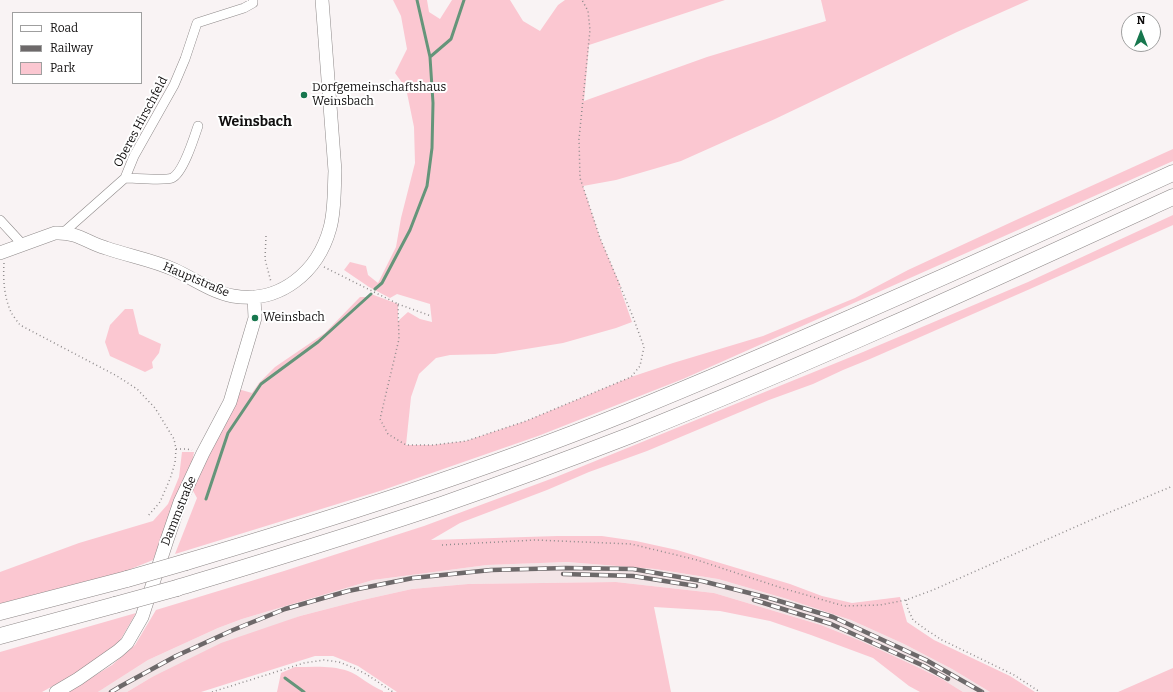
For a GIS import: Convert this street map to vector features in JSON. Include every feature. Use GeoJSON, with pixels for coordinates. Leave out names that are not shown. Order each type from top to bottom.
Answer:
{"type":"FeatureCollection","features":[{"type":"Feature","properties":{"kind":"highway"},"geometry":{"type":"LineString","coordinates":[[0,612],[127,579],[307,526],[530,450],[624,414],[780,349],[955,272],[1173,173]]}},
{"type":"Feature","properties":{"kind":"highway"},"geometry":{"type":"LineString","coordinates":[[0,636],[177,588],[444,504],[631,434],[789,369],[965,292],[1173,197]]}},
{"type":"Feature","properties":{"kind":"street","name":"Oberes Hirschfeld"},"geometry":{"type":"LineString","coordinates":[[64,232],[125,178],[134,156],[174,85],[185,59],[197,23],[244,8],[253,3],[253,0]]}},
{"type":"Feature","properties":{"kind":"street","name":"Hauptstraße"},"geometry":{"type":"LineString","coordinates":[[64,232],[77,235],[103,248],[152,261],[175,270],[211,289],[233,296],[254,297],[273,293],[289,286],[303,275],[314,262],[324,246],[330,227],[334,196],[335,171],[322,0]]}},
{"type":"Feature","properties":{"kind":"street"},"geometry":{"type":"LineString","coordinates":[[125,178],[171,179],[178,174],[198,126]]}},
{"type":"Feature","properties":{"kind":"street"},"geometry":{"type":"LineString","coordinates":[[0,220],[23,245]]}},
{"type":"Feature","properties":{"kind":"street"},"geometry":{"type":"LineString","coordinates":[[0,253],[55,233],[64,232]]}},
{"type":"Feature","properties":{"kind":"street","name":"Dammstraße"},"geometry":{"type":"LineString","coordinates":[[56,692],[78,679],[118,651],[127,643],[142,617],[180,502],[203,453],[230,402],[255,318],[254,297]]}},
{"type":"Feature","properties":{"kind":"path"},"geometry":{"type":"LineString","coordinates":[[398,304],[399,339],[380,419],[388,434],[406,445],[433,445],[466,441],[526,421],[631,378],[640,366],[644,347],[600,238],[580,178],[579,139],[590,30],[588,11],[582,0]]}},
{"type":"Feature","properties":{"kind":"path"},"geometry":{"type":"LineString","coordinates":[[266,236],[266,259],[273,293]]}},
{"type":"Feature","properties":{"kind":"path"},"geometry":{"type":"LineString","coordinates":[[314,262],[398,304],[431,316]]}},
{"type":"Feature","properties":{"kind":"path"},"geometry":{"type":"LineString","coordinates":[[3,275],[6,298],[11,312],[20,325],[117,376],[137,389],[155,408],[174,439],[176,449],[175,463],[170,479],[160,502],[148,517]]}},
{"type":"Feature","properties":{"kind":"path"},"geometry":{"type":"LineString","coordinates":[[176,449],[187,449],[203,453]]}},
{"type":"Feature","properties":{"kind":"path"},"geometry":{"type":"LineString","coordinates":[[442,545],[535,540],[631,544],[697,560],[782,588],[844,606],[880,605],[906,600],[933,590],[1091,520],[1173,486]]}},
{"type":"Feature","properties":{"kind":"path"},"geometry":{"type":"LineString","coordinates":[[906,600],[908,609],[914,620],[925,629],[942,640],[1014,675],[1040,692]]}},
{"type":"Feature","properties":{"kind":"path"},"geometry":{"type":"LineString","coordinates":[[212,692],[304,663],[324,660],[339,662],[354,668],[393,692]]}},
{"type":"Feature","properties":{"kind":"shaded area"},"geometry":{"type":"Polygon","coordinates":[[[567,562],[655,569],[718,579],[787,599],[851,620],[904,644],[952,669],[990,692],[963,692],[942,679],[913,665],[861,641],[821,625],[714,593],[616,582],[468,584],[412,589],[300,616],[152,677],[127,692],[98,692],[148,660],[218,628],[242,619],[373,580],[487,565],[567,562]]]}},
{"type":"Feature","properties":{"kind":"green space"},"geometry":{"type":"Polygon","coordinates":[[[393,0],[427,0],[429,12],[440,19],[452,0],[510,0],[523,21],[540,31],[558,5],[565,0],[725,0],[589,45],[584,101],[707,57],[826,21],[821,0],[1029,0],[957,32],[775,119],[681,161],[616,180],[583,186],[600,238],[621,287],[617,288],[620,288],[632,322],[563,343],[495,354],[450,355],[436,358],[419,374],[411,397],[406,445],[433,445],[466,441],[526,421],[631,377],[763,336],[855,298],[908,270],[1173,149],[1173,161],[683,379],[538,436],[383,490],[175,554],[197,498],[192,489],[238,389],[252,393],[259,383],[275,367],[325,333],[360,297],[370,297],[371,294],[398,304],[398,321],[408,312],[420,319],[432,322],[430,304],[397,294],[390,298],[369,287],[344,270],[350,262],[366,266],[368,275],[378,283],[396,247],[401,218],[415,163],[414,127],[406,88],[395,73],[407,49],[401,16],[393,0]]]}},
{"type":"Feature","properties":{"kind":"green space"},"geometry":{"type":"Polygon","coordinates":[[[1173,215],[1173,225],[1030,289],[813,384],[769,400],[647,451],[589,472],[547,490],[460,523],[431,540],[602,536],[636,541],[677,550],[790,584],[822,596],[852,603],[900,597],[907,622],[934,640],[1010,676],[1035,692],[990,692],[952,669],[904,644],[851,620],[787,599],[718,579],[655,569],[567,562],[487,565],[373,580],[242,619],[218,628],[148,660],[98,692],[68,692],[112,665],[135,645],[156,610],[424,526],[556,477],[863,352],[1028,282],[1173,215]]]}},
{"type":"Feature","properties":{"kind":"green space"},"geometry":{"type":"Polygon","coordinates":[[[125,309],[133,309],[139,334],[161,344],[159,353],[152,362],[153,368],[145,372],[110,356],[105,342],[110,325],[125,309]]]}},
{"type":"Feature","properties":{"kind":"green space"},"geometry":{"type":"Polygon","coordinates":[[[182,452],[194,452],[192,464],[153,560],[116,575],[0,605],[0,572],[79,543],[153,521],[168,504],[179,477],[182,452]]]}},
{"type":"Feature","properties":{"kind":"green space"},"geometry":{"type":"Polygon","coordinates":[[[616,582],[714,593],[821,625],[861,641],[913,665],[942,679],[963,692],[920,692],[909,686],[873,658],[770,621],[720,611],[654,607],[671,692],[397,692],[358,666],[333,656],[315,656],[201,692],[127,692],[152,677],[221,643],[300,616],[358,601],[412,589],[468,584],[616,582]]]}},
{"type":"Feature","properties":{"kind":"green space"},"geometry":{"type":"Polygon","coordinates":[[[136,613],[118,644],[84,669],[42,692],[0,692],[0,652],[136,613]]]}},
{"type":"Feature","properties":{"kind":"green space"},"geometry":{"type":"Polygon","coordinates":[[[295,667],[342,669],[352,673],[383,692],[277,692],[281,673],[295,667]]]}},
{"type":"Feature","properties":{"kind":"green space"},"geometry":{"type":"Polygon","coordinates":[[[1173,668],[1173,692],[1118,692],[1173,668]]]}},
{"type":"Feature","properties":{"kind":"waterway","name":"Weinsbach"},"geometry":{"type":"LineString","coordinates":[[375,289],[382,283],[410,230],[427,186],[432,148],[433,103],[430,57],[417,0]]}},
{"type":"Feature","properties":{"kind":"waterway"},"geometry":{"type":"LineString","coordinates":[[430,57],[451,39],[464,0]]}},
{"type":"Feature","properties":{"kind":"waterway","name":"Weinsbach"},"geometry":{"type":"LineString","coordinates":[[206,499],[228,433],[261,384],[318,342],[371,294]]}},
{"type":"Feature","properties":{"kind":"waterway","name":"Weinsbach"},"geometry":{"type":"LineString","coordinates":[[285,678],[304,692]]}},
{"type":"Feature","properties":{"kind":"railway"},"geometry":{"type":"LineString","coordinates":[[111,692],[176,656],[233,630],[285,609],[348,591],[413,578],[491,570],[566,568],[633,569],[702,581],[769,598],[833,617],[926,660],[982,692]]}},
{"type":"Feature","properties":{"kind":"railway"},"geometry":{"type":"LineString","coordinates":[[563,574],[633,576],[696,586]]}},
{"type":"Feature","properties":{"kind":"railway"},"geometry":{"type":"LineString","coordinates":[[754,600],[831,624],[924,666],[948,679]]}},
{"type":"Feature","properties":{"kind":"place","name":"Dorfgemeinschaftshaus Weinsbach"},"geometry":{"type":"Point","coordinates":[304,95]}},
{"type":"Feature","properties":{"kind":"place","name":"Weinsbach"},"geometry":{"type":"Point","coordinates":[255,318]}},
{"type":"Feature","properties":{"kind":"district","name":"Weinsbach"},"geometry":{"type":"Point","coordinates":[255,122]}}]}
